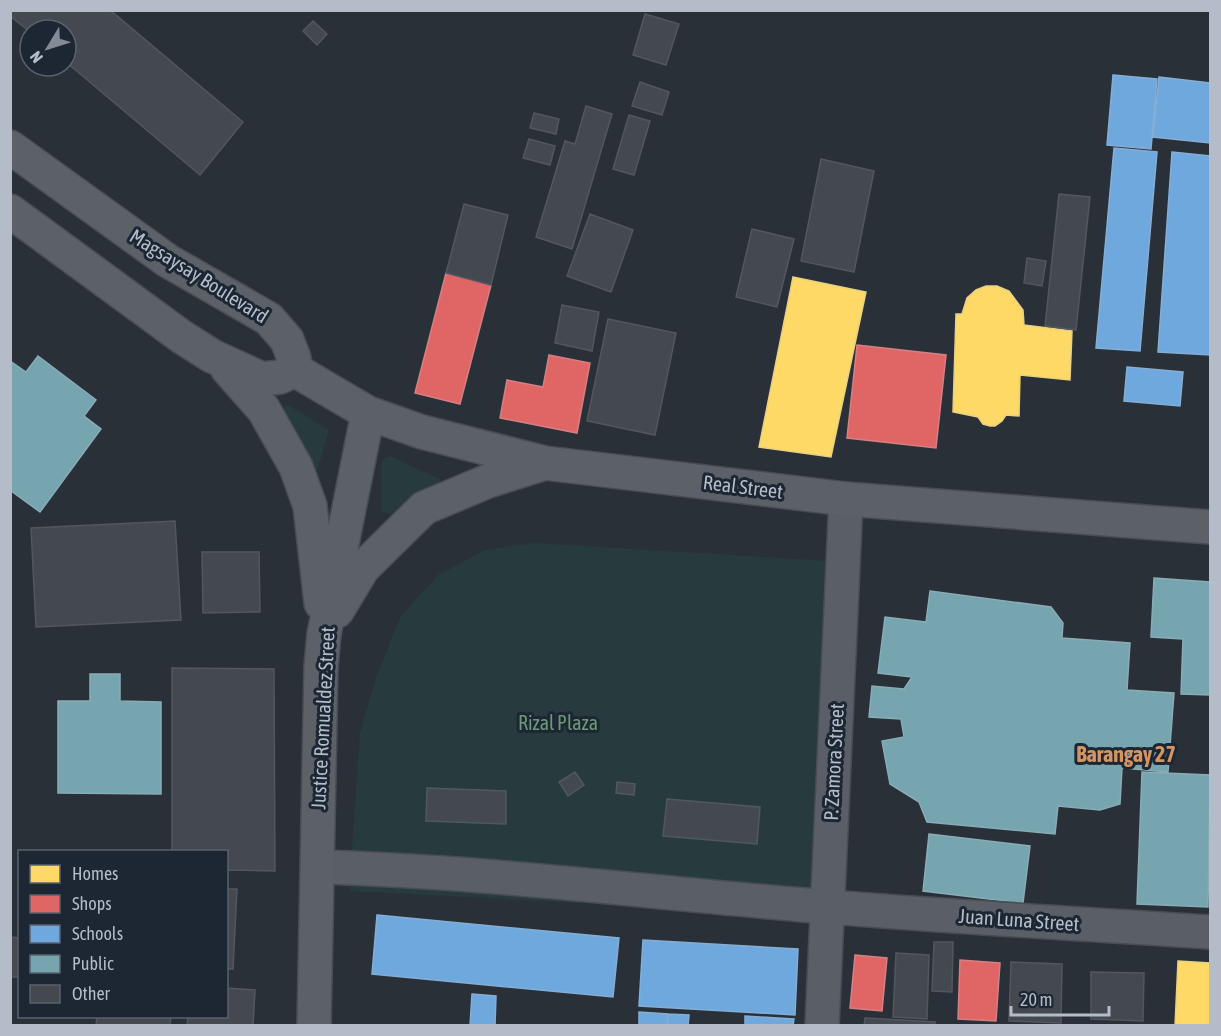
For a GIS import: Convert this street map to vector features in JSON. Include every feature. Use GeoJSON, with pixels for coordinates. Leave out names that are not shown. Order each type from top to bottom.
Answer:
{"type":"FeatureCollection","features":[{"type":"Feature","properties":{"kind":"main road","name":"Magsaysay Boulevard"},"geometry":{"type":"LineString","coordinates":[[10,147],[168,261],[270,319],[287,340],[294,358],[295,370]]}},
{"type":"Feature","properties":{"kind":"main road"},"geometry":{"type":"LineString","coordinates":[[60,247],[90,206]]}},
{"type":"Feature","properties":{"kind":"main road"},"geometry":{"type":"LineString","coordinates":[[10,211],[182,337],[220,360],[262,379],[280,377],[295,370]]}},
{"type":"Feature","properties":{"kind":"main road"},"geometry":{"type":"LineString","coordinates":[[220,360],[264,410],[296,467],[310,506],[324,634]]}},
{"type":"Feature","properties":{"kind":"main road","name":"Real Street"},"geometry":{"type":"LineString","coordinates":[[295,370],[368,414],[422,432],[545,463],[846,499],[1210,527]]}},
{"type":"Feature","properties":{"kind":"main road","name":"Justice Romualdez Street"},"geometry":{"type":"LineString","coordinates":[[314,1026],[321,667],[324,634],[368,414]]}},
{"type":"Feature","properties":{"kind":"main road"},"geometry":{"type":"LineString","coordinates":[[324,634],[363,568],[424,508],[488,481],[545,463]]}},
{"type":"Feature","properties":{"kind":"street","name":"P. Zamora Street"},"geometry":{"type":"LineString","coordinates":[[822,1026],[846,499]]}},
{"type":"Feature","properties":{"kind":"street","name":"Juan Luna Street"},"geometry":{"type":"LineString","coordinates":[[318,867],[361,868],[563,883],[827,907],[1210,932]]}},
{"type":"Feature","properties":{"kind":"green space"},"geometry":{"type":"Polygon","coordinates":[[[288,405],[329,430],[316,475],[294,430],[279,410],[288,405]]]}},
{"type":"Feature","properties":{"kind":"green space"},"geometry":{"type":"Polygon","coordinates":[[[390,456],[442,480],[413,496],[391,514],[381,511],[382,460],[390,456]]]}},
{"type":"Feature","properties":{"kind":"green space","name":"Rizal Plaza"},"geometry":{"type":"Polygon","coordinates":[[[534,543],[830,561],[812,915],[349,891],[360,733],[376,677],[401,616],[438,575],[485,550],[534,543]]]}},
{"type":"Feature","properties":{"kind":"building: Homes"},"geometry":{"type":"Polygon","coordinates":[[[793,277],[866,292],[831,457],[759,447],[793,277]]]}},
{"type":"Feature","properties":{"kind":"building: Homes"},"geometry":{"type":"Polygon","coordinates":[[[986,286],[997,286],[1009,291],[1023,310],[1024,325],[1072,331],[1070,380],[1020,375],[1019,416],[1006,415],[995,426],[983,424],[978,417],[953,412],[956,314],[962,314],[967,298],[976,290],[986,286]]]}},
{"type":"Feature","properties":{"kind":"building: Homes"},"geometry":{"type":"Polygon","coordinates":[[[1178,961],[1210,963],[1210,1026],[1175,1026],[1178,961]]]}},
{"type":"Feature","properties":{"kind":"building: Shops"},"geometry":{"type":"Polygon","coordinates":[[[446,273],[491,285],[460,404],[415,393],[446,273]]]}},
{"type":"Feature","properties":{"kind":"building: Shops"},"geometry":{"type":"Polygon","coordinates":[[[857,345],[946,355],[936,448],[847,438],[857,345]]]}},
{"type":"Feature","properties":{"kind":"building: Shops"},"geometry":{"type":"Polygon","coordinates":[[[549,355],[590,363],[577,433],[500,418],[507,380],[543,387],[549,355]]]}},
{"type":"Feature","properties":{"kind":"building: Shops"},"geometry":{"type":"Polygon","coordinates":[[[855,955],[887,958],[882,1011],[850,1008],[855,955]]]}},
{"type":"Feature","properties":{"kind":"building: Shops"},"geometry":{"type":"Polygon","coordinates":[[[960,960],[1000,963],[996,1021],[958,1019],[960,960]]]}},
{"type":"Feature","properties":{"kind":"building: Schools"},"geometry":{"type":"Polygon","coordinates":[[[1113,75],[1157,79],[1151,149],[1107,145],[1113,75]]]}},
{"type":"Feature","properties":{"kind":"building: Schools"},"geometry":{"type":"Polygon","coordinates":[[[1159,77],[1210,83],[1210,143],[1153,137],[1159,77]]]}},
{"type":"Feature","properties":{"kind":"building: Schools"},"geometry":{"type":"Polygon","coordinates":[[[1114,148],[1157,152],[1140,351],[1096,348],[1114,148]]]}},
{"type":"Feature","properties":{"kind":"building: Schools"},"geometry":{"type":"Polygon","coordinates":[[[1172,152],[1210,156],[1210,355],[1158,352],[1172,152]]]}},
{"type":"Feature","properties":{"kind":"building: Schools"},"geometry":{"type":"Polygon","coordinates":[[[1127,367],[1183,372],[1180,406],[1124,401],[1127,367]]]}},
{"type":"Feature","properties":{"kind":"building: Schools"},"geometry":{"type":"Polygon","coordinates":[[[377,915],[619,938],[613,997],[372,974],[377,915]]]}},
{"type":"Feature","properties":{"kind":"building: Schools"},"geometry":{"type":"Polygon","coordinates":[[[643,940],[798,949],[795,1015],[639,1006],[643,940]]]}},
{"type":"Feature","properties":{"kind":"building: Schools"},"geometry":{"type":"Polygon","coordinates":[[[472,994],[496,996],[495,1026],[470,1026],[472,994]]]}},
{"type":"Feature","properties":{"kind":"building: Schools"},"geometry":{"type":"Polygon","coordinates":[[[639,1012],[668,1014],[667,1026],[639,1026],[639,1012]]]}},
{"type":"Feature","properties":{"kind":"building: Schools"},"geometry":{"type":"Polygon","coordinates":[[[668,1014],[689,1015],[688,1026],[667,1026],[668,1014]]]}},
{"type":"Feature","properties":{"kind":"building: Schools"},"geometry":{"type":"Polygon","coordinates":[[[745,1016],[794,1019],[793,1026],[745,1026],[745,1016]]]}},
{"type":"Feature","properties":{"kind":"building: Public"},"geometry":{"type":"Polygon","coordinates":[[[38,356],[96,400],[84,416],[101,429],[40,512],[10,490],[10,361],[26,372],[38,356]]]}},
{"type":"Feature","properties":{"kind":"building: Public"},"geometry":{"type":"Polygon","coordinates":[[[1154,578],[1210,582],[1210,695],[1181,694],[1183,639],[1151,637],[1154,578]]]}},
{"type":"Feature","properties":{"kind":"building: Public"},"geometry":{"type":"Polygon","coordinates":[[[930,591],[1051,607],[1063,623],[1062,638],[1130,643],[1127,690],[1174,693],[1168,772],[1122,768],[1120,804],[1100,810],[1058,806],[1055,834],[927,822],[919,802],[890,784],[882,741],[904,737],[901,719],[869,717],[872,686],[904,689],[912,677],[878,673],[885,617],[926,622],[930,591]]]}},
{"type":"Feature","properties":{"kind":"building: Public"},"geometry":{"type":"Polygon","coordinates":[[[90,674],[120,674],[120,701],[161,702],[161,794],[58,793],[58,701],[90,701],[90,674]]]}},
{"type":"Feature","properties":{"kind":"building: Public"},"geometry":{"type":"Polygon","coordinates":[[[1142,772],[1210,775],[1208,907],[1137,904],[1142,772]]]}},
{"type":"Feature","properties":{"kind":"building: Public"},"geometry":{"type":"Polygon","coordinates":[[[929,834],[1030,846],[1023,903],[923,891],[929,834]]]}},
{"type":"Feature","properties":{"kind":"building: Other"},"geometry":{"type":"Polygon","coordinates":[[[10,10],[110,10],[243,122],[200,175],[78,72],[78,18],[18,18],[18,22],[10,16],[10,10]]]}},
{"type":"Feature","properties":{"kind":"building: Other"},"geometry":{"type":"Polygon","coordinates":[[[645,14],[679,24],[666,65],[633,55],[645,14]]]}},
{"type":"Feature","properties":{"kind":"building: Other"},"geometry":{"type":"Polygon","coordinates":[[[313,21],[327,34],[317,45],[303,31],[313,21]]]}},
{"type":"Feature","properties":{"kind":"building: Other"},"geometry":{"type":"Polygon","coordinates":[[[640,82],[669,92],[662,115],[632,106],[640,82]]]}},
{"type":"Feature","properties":{"kind":"building: Other"},"geometry":{"type":"Polygon","coordinates":[[[586,106],[612,114],[572,249],[536,237],[565,141],[575,144],[586,106]]]}},
{"type":"Feature","properties":{"kind":"building: Other"},"geometry":{"type":"Polygon","coordinates":[[[534,113],[559,119],[556,134],[530,128],[534,113]]]}},
{"type":"Feature","properties":{"kind":"building: Other"},"geometry":{"type":"Polygon","coordinates":[[[629,115],[650,121],[634,175],[613,169],[629,115]]]}},
{"type":"Feature","properties":{"kind":"building: Other"},"geometry":{"type":"Polygon","coordinates":[[[529,139],[555,146],[550,165],[523,158],[529,139]]]}},
{"type":"Feature","properties":{"kind":"building: Other"},"geometry":{"type":"Polygon","coordinates":[[[821,159],[874,171],[854,272],[801,261],[821,159]]]}},
{"type":"Feature","properties":{"kind":"building: Other"},"geometry":{"type":"Polygon","coordinates":[[[1059,194],[1090,197],[1076,330],[1045,326],[1059,194]]]}},
{"type":"Feature","properties":{"kind":"building: Other"},"geometry":{"type":"Polygon","coordinates":[[[464,204],[508,215],[491,285],[446,273],[464,204]]]}},
{"type":"Feature","properties":{"kind":"building: Other"},"geometry":{"type":"Polygon","coordinates":[[[590,214],[633,230],[611,292],[567,276],[590,214]]]}},
{"type":"Feature","properties":{"kind":"building: Other"},"geometry":{"type":"Polygon","coordinates":[[[752,229],[794,239],[777,307],[736,297],[752,229]]]}},
{"type":"Feature","properties":{"kind":"building: Other"},"geometry":{"type":"Polygon","coordinates":[[[1027,258],[1046,261],[1042,286],[1024,283],[1027,258]]]}},
{"type":"Feature","properties":{"kind":"building: Other"},"geometry":{"type":"Polygon","coordinates":[[[562,305],[599,312],[592,351],[555,343],[562,305]]]}},
{"type":"Feature","properties":{"kind":"building: Other"},"geometry":{"type":"Polygon","coordinates":[[[608,319],[676,333],[655,435],[587,421],[608,319]]]}},
{"type":"Feature","properties":{"kind":"building: Other"},"geometry":{"type":"Polygon","coordinates":[[[175,521],[181,620],[36,627],[31,528],[175,521]]]}},
{"type":"Feature","properties":{"kind":"building: Other"},"geometry":{"type":"Polygon","coordinates":[[[202,552],[259,552],[260,612],[203,613],[202,552]]]}},
{"type":"Feature","properties":{"kind":"building: Other"},"geometry":{"type":"Polygon","coordinates":[[[172,668],[274,669],[275,871],[228,870],[228,850],[172,850],[172,668]]]}},
{"type":"Feature","properties":{"kind":"building: Other"},"geometry":{"type":"Polygon","coordinates":[[[575,772],[584,785],[568,796],[559,782],[575,772]]]}},
{"type":"Feature","properties":{"kind":"building: Other"},"geometry":{"type":"Polygon","coordinates":[[[617,782],[635,784],[634,795],[616,793],[617,782]]]}},
{"type":"Feature","properties":{"kind":"building: Other"},"geometry":{"type":"Polygon","coordinates":[[[427,788],[506,791],[506,824],[426,821],[427,788]]]}},
{"type":"Feature","properties":{"kind":"building: Other"},"geometry":{"type":"Polygon","coordinates":[[[667,799],[760,807],[757,844],[663,836],[667,799]]]}},
{"type":"Feature","properties":{"kind":"building: Other"},"geometry":{"type":"Polygon","coordinates":[[[228,889],[237,889],[233,969],[228,969],[228,889]]]}},
{"type":"Feature","properties":{"kind":"building: Other"},"geometry":{"type":"Polygon","coordinates":[[[10,937],[18,938],[18,977],[10,977],[10,937]]]}},
{"type":"Feature","properties":{"kind":"building: Other"},"geometry":{"type":"Polygon","coordinates":[[[934,942],[953,942],[952,992],[932,991],[934,942]]]}},
{"type":"Feature","properties":{"kind":"building: Other"},"geometry":{"type":"Polygon","coordinates":[[[896,953],[929,955],[927,1019],[893,1017],[896,953]]]}},
{"type":"Feature","properties":{"kind":"building: Other"},"geometry":{"type":"Polygon","coordinates":[[[1011,962],[1062,964],[1061,1023],[1009,1021],[1011,962]]]}},
{"type":"Feature","properties":{"kind":"building: Other"},"geometry":{"type":"Polygon","coordinates":[[[1091,972],[1144,973],[1143,1021],[1091,1019],[1091,972]]]}},
{"type":"Feature","properties":{"kind":"building: Other"},"geometry":{"type":"Polygon","coordinates":[[[228,988],[255,990],[253,1026],[187,1026],[188,1018],[228,1018],[228,988]]]}},
{"type":"Feature","properties":{"kind":"building: Other"},"geometry":{"type":"Polygon","coordinates":[[[97,1018],[171,1018],[170,1026],[96,1026],[97,1018]]]}},
{"type":"Feature","properties":{"kind":"building: Other"},"geometry":{"type":"Polygon","coordinates":[[[865,1018],[935,1022],[935,1026],[864,1026],[865,1018]]]}},
{"type":"Feature","properties":{"kind":"district","name":"Barangay 27"},"geometry":{"type":"Point","coordinates":[1126,754]}}]}
